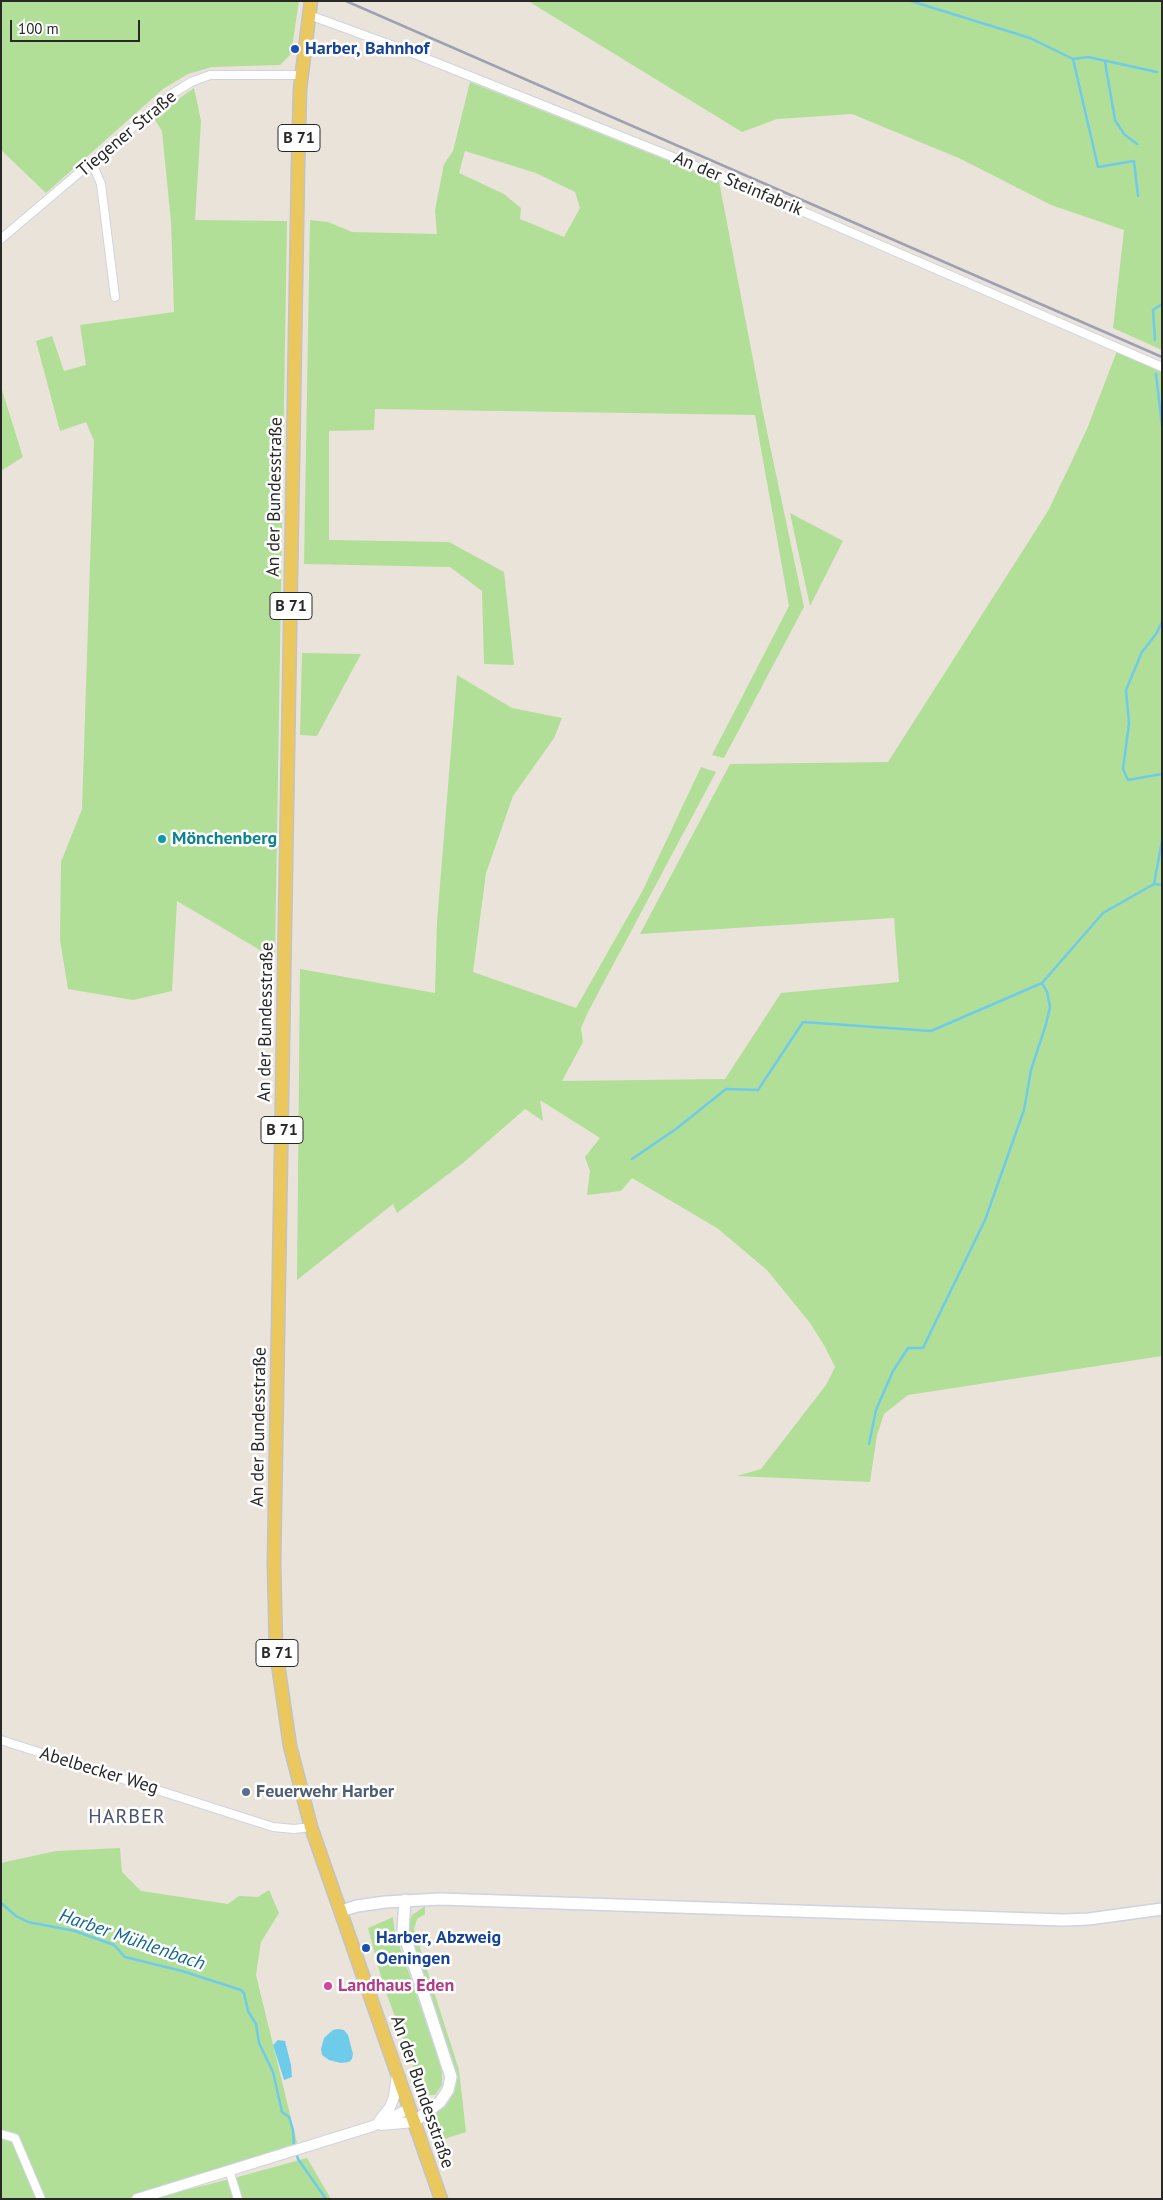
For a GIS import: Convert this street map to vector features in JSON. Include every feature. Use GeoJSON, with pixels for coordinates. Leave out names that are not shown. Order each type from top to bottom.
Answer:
{"type":"FeatureCollection","features":[{"type":"Feature","properties":{"kind":"main road","name":"An der Bundesstraße"},"geometry":{"type":"LineString","coordinates":[[311,1],[301,75],[297,193],[274,1562],[276,1651],[290,1746],[312,1827],[441,2199]]}},
{"type":"Feature","properties":{"kind":"main road"},"geometry":{"type":"LineString","coordinates":[[341,1911],[356,1906],[405,1900],[1064,1920],[1089,1919],[1162,1909]]}},
{"type":"Feature","properties":{"kind":"main road"},"geometry":{"type":"LineString","coordinates":[[405,1900],[403,1931],[451,2078],[448,2090],[440,2102],[414,2122]]}},
{"type":"Feature","properties":{"kind":"street","name":"An der Steinfabrik"},"geometry":{"type":"LineString","coordinates":[[309,15],[411,52],[713,173],[979,286],[1162,367]]}},
{"type":"Feature","properties":{"kind":"street","name":"Tiegener Straße"},"geometry":{"type":"LineString","coordinates":[[1,239],[92,164],[172,94],[191,82],[210,75],[301,75]]}},
{"type":"Feature","properties":{"kind":"street"},"geometry":{"type":"LineString","coordinates":[[92,164],[101,184],[115,297]]}},
{"type":"Feature","properties":{"kind":"street","name":"Abelbecker Weg"},"geometry":{"type":"LineString","coordinates":[[1,1740],[273,1827],[294,1829],[312,1827]]}},
{"type":"Feature","properties":{"kind":"street"},"geometry":{"type":"LineString","coordinates":[[373,2126],[383,2118],[390,2107],[394,2097],[397,2074]]}},
{"type":"Feature","properties":{"kind":"street"},"geometry":{"type":"LineString","coordinates":[[137,2199],[373,2126],[409,2109]]}},
{"type":"Feature","properties":{"kind":"street"},"geometry":{"type":"LineString","coordinates":[[373,2126],[414,2122]]}},
{"type":"Feature","properties":{"kind":"street"},"geometry":{"type":"LineString","coordinates":[[1,2134],[15,2138],[41,2199]]}},
{"type":"Feature","properties":{"kind":"street"},"geometry":{"type":"LineString","coordinates":[[229,2170],[238,2199]]}},
{"type":"Feature","properties":{"kind":"green space"},"geometry":{"type":"Polygon","coordinates":[[[1,1],[299,1],[291,54],[280,65],[212,67],[188,74],[163,89],[46,193],[1,150],[1,1]]]}},
{"type":"Feature","properties":{"kind":"green space"},"geometry":{"type":"Polygon","coordinates":[[[528,1],[1162,1],[1162,350],[1113,328],[1124,230],[1051,205],[961,159],[852,114],[777,119],[742,132],[528,1]]]}},
{"type":"Feature","properties":{"kind":"green space"},"geometry":{"type":"Polygon","coordinates":[[[470,82],[719,181],[764,417],[804,607],[724,758],[712,755],[789,606],[755,415],[375,409],[374,430],[329,431],[329,540],[449,542],[504,572],[514,665],[484,664],[482,591],[450,567],[304,564],[310,220],[328,222],[352,232],[437,234],[435,210],[444,164],[453,151],[470,82]],[[465,151],[459,173],[504,194],[521,208],[520,219],[564,237],[580,208],[575,192],[536,173],[465,151]]]}},
{"type":"Feature","properties":{"kind":"green space"},"geometry":{"type":"Polygon","coordinates":[[[194,88],[201,121],[195,220],[287,221],[275,959],[177,901],[172,991],[133,1000],[68,989],[60,940],[61,862],[82,809],[94,441],[86,422],[60,431],[36,341],[52,336],[64,371],[86,365],[80,325],[174,312],[171,222],[162,131],[153,117],[194,88]]]}},
{"type":"Feature","properties":{"kind":"green space"},"geometry":{"type":"Polygon","coordinates":[[[1117,351],[1162,372],[1162,1356],[908,1395],[884,1414],[877,1435],[870,1482],[737,1476],[761,1469],[826,1385],[835,1367],[824,1345],[810,1323],[767,1270],[717,1228],[632,1178],[621,1191],[587,1195],[590,1171],[585,1157],[600,1138],[540,1100],[543,1121],[525,1109],[463,1163],[397,1213],[393,1204],[297,1280],[300,969],[435,993],[437,922],[457,675],[512,708],[562,718],[554,738],[513,796],[486,873],[473,972],[576,1008],[643,890],[701,767],[716,772],[588,1012],[581,1028],[583,1042],[562,1081],[725,1079],[781,993],[899,982],[894,918],[640,934],[730,764],[888,762],[1048,511],[1087,429],[1117,351]]]}},
{"type":"Feature","properties":{"kind":"green space"},"geometry":{"type":"Polygon","coordinates":[[[1,387],[23,457],[1,471],[1,387]]]}},
{"type":"Feature","properties":{"kind":"green space"},"geometry":{"type":"Polygon","coordinates":[[[790,513],[843,541],[810,606],[790,513]]]}},
{"type":"Feature","properties":{"kind":"green space"},"geometry":{"type":"Polygon","coordinates":[[[302,653],[361,654],[317,736],[300,735],[302,653]]]}},
{"type":"Feature","properties":{"kind":"green space"},"geometry":{"type":"Polygon","coordinates":[[[120,1848],[122,1872],[141,1891],[228,1904],[239,1896],[258,1897],[269,1890],[279,1913],[261,1942],[256,1975],[297,2143],[132,2199],[1,2199],[1,1863],[56,1851],[120,1848]]]}},
{"type":"Feature","properties":{"kind":"green space"},"geometry":{"type":"Polygon","coordinates":[[[425,1906],[425,1914],[417,1919],[414,1929],[459,2070],[466,2132],[435,2142],[428,2123],[450,2095],[407,1933],[412,1915],[425,1906]]]}},
{"type":"Feature","properties":{"kind":"green space"},"geometry":{"type":"Polygon","coordinates":[[[393,1917],[395,1933],[442,2068],[442,2085],[435,2095],[426,2095],[420,2085],[383,1984],[368,1928],[393,1917]]]}},
{"type":"Feature","properties":{"kind":"green space"},"geometry":{"type":"Polygon","coordinates":[[[307,2158],[331,2199],[150,2199],[234,2178],[307,2158]]]}},
{"type":"Feature","properties":{"kind":"water"},"geometry":{"type":"Polygon","coordinates":[[[333,2030],[344,2030],[348,2035],[353,2054],[349,2062],[341,2063],[329,2060],[322,2055],[321,2049],[324,2038],[333,2030]]]}},
{"type":"Feature","properties":{"kind":"water"},"geometry":{"type":"Polygon","coordinates":[[[278,2040],[285,2041],[291,2065],[292,2077],[284,2080],[273,2045],[278,2040]]]}},
{"type":"Feature","properties":{"kind":"waterway"},"geometry":{"type":"LineString","coordinates":[[911,1],[1030,38],[1073,59],[1088,57],[1157,72]]}},
{"type":"Feature","properties":{"kind":"waterway"},"geometry":{"type":"LineString","coordinates":[[1073,59],[1098,167],[1134,161],[1138,196]]}},
{"type":"Feature","properties":{"kind":"waterway"},"geometry":{"type":"LineString","coordinates":[[1105,62],[1115,120],[1124,134],[1137,144]]}},
{"type":"Feature","properties":{"kind":"waterway"},"geometry":{"type":"LineString","coordinates":[[1155,340],[1153,310],[1162,304]]}},
{"type":"Feature","properties":{"kind":"waterway"},"geometry":{"type":"LineString","coordinates":[[1156,374],[1162,426]]}},
{"type":"Feature","properties":{"kind":"waterway"},"geometry":{"type":"LineString","coordinates":[[1162,622],[1156,634],[1142,652],[1126,690],[1129,723],[1123,769],[1128,780],[1162,774]]}},
{"type":"Feature","properties":{"kind":"waterway"},"geometry":{"type":"LineString","coordinates":[[1154,884],[1162,841]]}},
{"type":"Feature","properties":{"kind":"waterway"},"geometry":{"type":"LineString","coordinates":[[632,1159],[676,1129],[726,1089],[758,1090],[803,1022],[931,1031],[1042,983],[1103,913],[1154,884],[1162,885]]}},
{"type":"Feature","properties":{"kind":"waterway"},"geometry":{"type":"LineString","coordinates":[[869,1444],[876,1410],[893,1371],[908,1348],[923,1348],[985,1220],[1024,1110],[1031,1070],[1046,1024],[1050,1007],[1047,992],[1042,983]]}},
{"type":"Feature","properties":{"kind":"waterway","name":"Harber Mühlenbach"},"geometry":{"type":"LineString","coordinates":[[1,1903],[16,1916],[28,1922],[75,1931],[114,1945],[125,1957],[182,1971],[241,1990],[244,1993],[248,2011],[256,2024],[259,2043],[273,2072],[282,2112],[289,2117],[293,2130],[294,2147]]}},
{"type":"Feature","properties":{"kind":"waterway","name":"Harber Mühlenbach"},"geometry":{"type":"LineString","coordinates":[[296,2152],[298,2159],[326,2199]]}},
{"type":"Feature","properties":{"kind":"railway"},"geometry":{"type":"LineString","coordinates":[[346,1],[1162,357]]}},
{"type":"Feature","properties":{"kind":"place","name":"Harber, Bahnhof"},"geometry":{"type":"Point","coordinates":[295,49]}},
{"type":"Feature","properties":{"kind":"place","name":"Mönchenberg"},"geometry":{"type":"Point","coordinates":[162,839]}},
{"type":"Feature","properties":{"kind":"place","name":"Feuerwehr Harber"},"geometry":{"type":"Point","coordinates":[246,1792]}},
{"type":"Feature","properties":{"kind":"place","name":"Harber, Abzweig Oeningen"},"geometry":{"type":"Point","coordinates":[366,1948]}},
{"type":"Feature","properties":{"kind":"place","name":"Landhaus Eden"},"geometry":{"type":"Point","coordinates":[328,1986]}},
{"type":"Feature","properties":{"kind":"district","name":"HARBER"},"geometry":{"type":"Point","coordinates":[127,1817]}}]}
